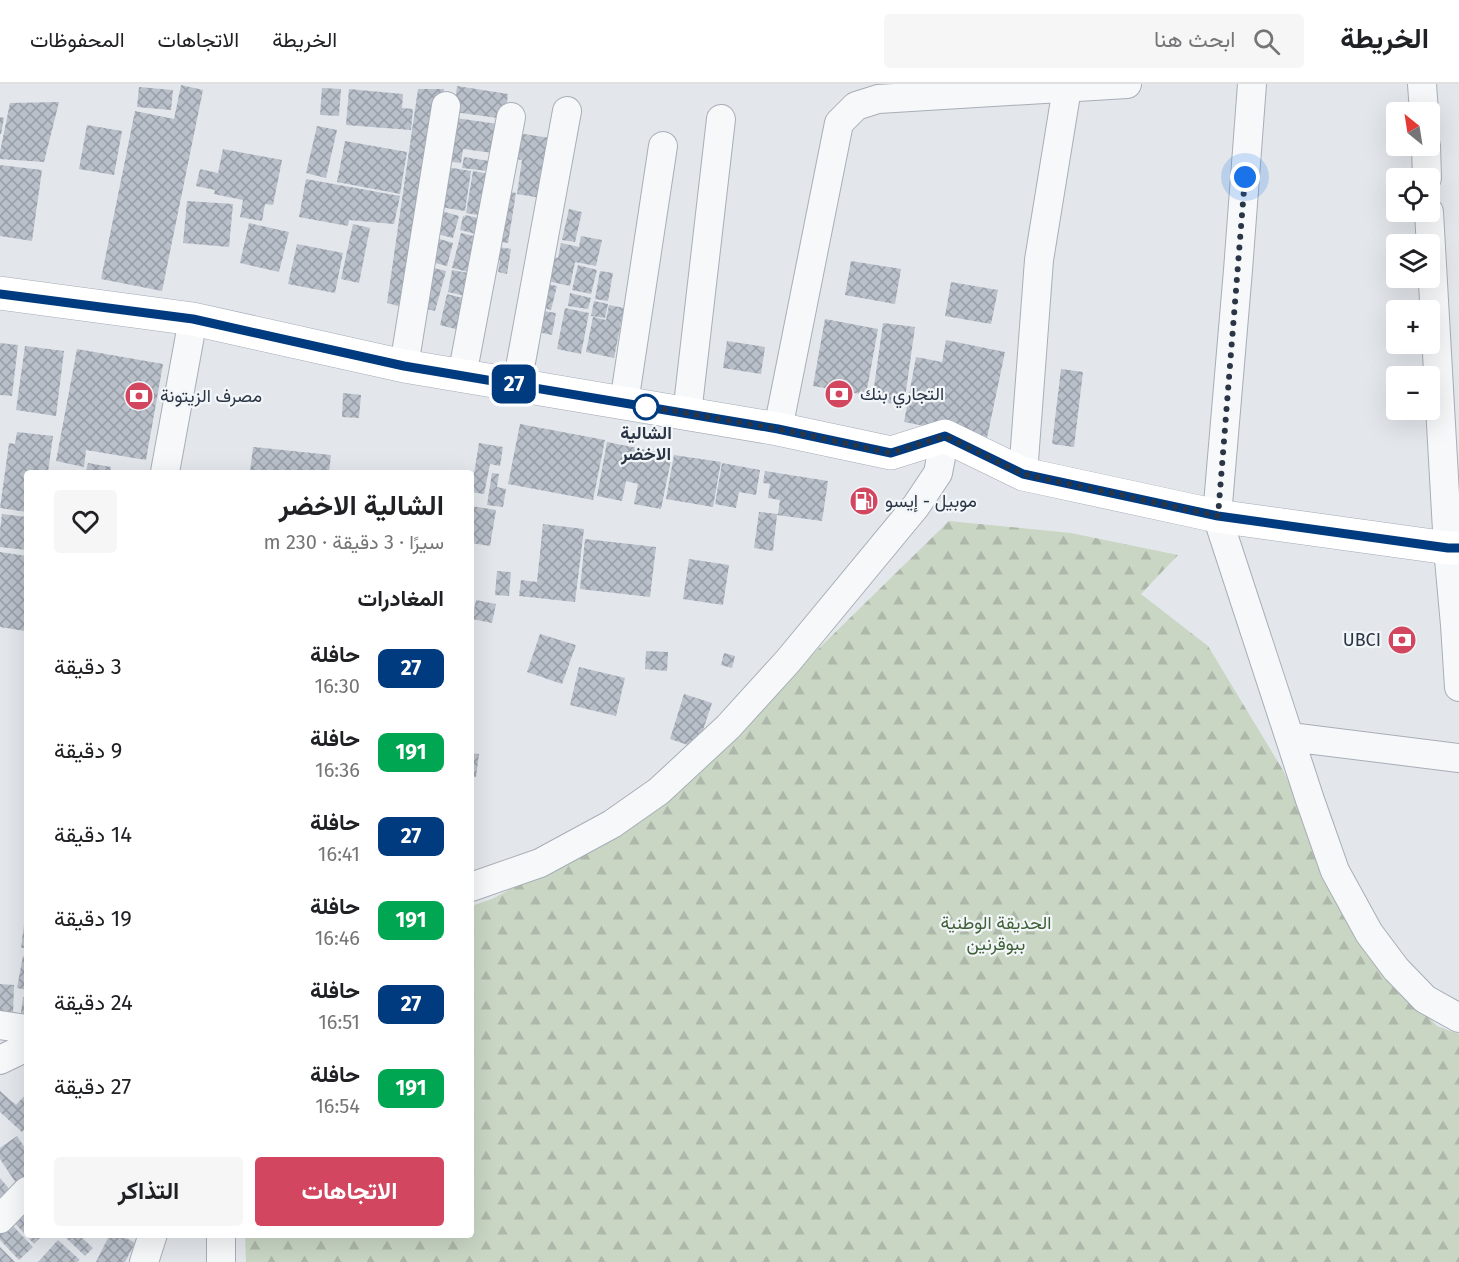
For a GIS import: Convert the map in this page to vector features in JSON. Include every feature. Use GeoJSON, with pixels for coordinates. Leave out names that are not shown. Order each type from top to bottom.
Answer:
{"type":"FeatureCollection","features":[{"type":"Feature","properties":{"kind":"main road"},"geometry":{"type":"LineString","coordinates":[[0,294],[193,319],[404,366],[778,429],[891,453],[945,436],[1023,474],[1218,516],[1454,548]]}},
{"type":"Feature","properties":{"kind":"street"},"geometry":{"type":"LineString","coordinates":[[778,429],[839,123],[856,106],[878,99],[1127,84]]}},
{"type":"Feature","properties":{"kind":"street"},"geometry":{"type":"LineString","coordinates":[[1252,84],[1218,516],[1335,871],[1369,933],[1396,969],[1425,999],[1459,1018]]}},
{"type":"Feature","properties":{"kind":"street"},"geometry":{"type":"LineString","coordinates":[[1422,84],[1423,102]]}},
{"type":"Feature","properties":{"kind":"street"},"geometry":{"type":"LineString","coordinates":[[1023,474],[1039,260],[1067,88]]}},
{"type":"Feature","properties":{"kind":"street"},"geometry":{"type":"LineString","coordinates":[[404,366],[446,106]]}},
{"type":"Feature","properties":{"kind":"street"},"geometry":{"type":"LineString","coordinates":[[517,384],[567,111]]}},
{"type":"Feature","properties":{"kind":"street"},"geometry":{"type":"LineString","coordinates":[[462,376],[511,117]]}},
{"type":"Feature","properties":{"kind":"street"},"geometry":{"type":"LineString","coordinates":[[687,414],[721,119]]}},
{"type":"Feature","properties":{"kind":"street"},"geometry":{"type":"LineString","coordinates":[[624,403],[663,146]]}},
{"type":"Feature","properties":{"kind":"street"},"geometry":{"type":"LineString","coordinates":[[1430,222],[1454,548],[1459,687]]}},
{"type":"Feature","properties":{"kind":"street"},"geometry":{"type":"LineString","coordinates":[[165,470],[193,319]]}},
{"type":"Feature","properties":{"kind":"street"},"geometry":{"type":"LineString","coordinates":[[474,886],[540,863],[612,824],[659,791],[728,727],[795,652],[916,506],[938,473],[945,436]]}},
{"type":"Feature","properties":{"kind":"street"},"geometry":{"type":"LineString","coordinates":[[1290,737],[1459,758]]}},
{"type":"Feature","properties":{"kind":"street"},"geometry":{"type":"LineString","coordinates":[[0,1025],[24,1029]]}},
{"type":"Feature","properties":{"kind":"street"},"geometry":{"type":"LineString","coordinates":[[0,1060],[24,1048]]}},
{"type":"Feature","properties":{"kind":"street"},"geometry":{"type":"LineString","coordinates":[[0,1219],[24,1194]]}},
{"type":"Feature","properties":{"kind":"street"},"geometry":{"type":"LineString","coordinates":[[144,1262],[152,1238]]}},
{"type":"Feature","properties":{"kind":"street"},"geometry":{"type":"LineString","coordinates":[[221,1238],[221,1262]]}},
{"type":"Feature","properties":{"kind":"green space","name":"الحديقة الوطنية ببوقرنين"},"geometry":{"type":"Polygon","coordinates":[[[949,521],[1071,533],[1178,555],[1141,594],[1208,646],[1284,772],[1359,942],[1437,1026],[1459,1034],[1459,1262],[246,1262],[245,1238],[474,1238],[474,905],[492,899],[607,836],[714,751],[949,521]]]}},
{"type":"Feature","properties":{"kind":"building"},"geometry":{"type":"Polygon","coordinates":[[[181,85],[203,90],[162,291],[101,279],[135,111],[174,119],[181,85]]]}},
{"type":"Feature","properties":{"kind":"building"},"geometry":{"type":"Polygon","coordinates":[[[457,86],[508,94],[505,119],[454,112],[457,86]]]}},
{"type":"Feature","properties":{"kind":"building"},"geometry":{"type":"Polygon","coordinates":[[[139,87],[173,90],[171,110],[137,107],[139,87]]]}},
{"type":"Feature","properties":{"kind":"building"},"geometry":{"type":"Polygon","coordinates":[[[322,88],[341,89],[339,116],[320,115],[322,88]]]}},
{"type":"Feature","properties":{"kind":"building"},"geometry":{"type":"Polygon","coordinates":[[[349,89],[403,94],[402,108],[413,109],[411,130],[346,125],[349,89]]]}},
{"type":"Feature","properties":{"kind":"building"},"geometry":{"type":"Polygon","coordinates":[[[418,89],[444,89],[410,309],[387,303],[418,89]]]}},
{"type":"Feature","properties":{"kind":"building"},"geometry":{"type":"Polygon","coordinates":[[[59,102],[44,162],[0,159],[10,103],[59,102]]]}},
{"type":"Feature","properties":{"kind":"building"},"geometry":{"type":"Polygon","coordinates":[[[0,117],[4,118],[1,134],[0,134],[0,117]]]}},
{"type":"Feature","properties":{"kind":"building"},"geometry":{"type":"Polygon","coordinates":[[[449,117],[505,125],[501,154],[463,149],[461,163],[442,161],[449,117]]]}},
{"type":"Feature","properties":{"kind":"building"},"geometry":{"type":"Polygon","coordinates":[[[87,125],[122,131],[114,175],[79,169],[87,125]]]}},
{"type":"Feature","properties":{"kind":"building"},"geometry":{"type":"Polygon","coordinates":[[[317,126],[337,130],[326,178],[306,173],[317,126]]]}},
{"type":"Feature","properties":{"kind":"building"},"geometry":{"type":"Polygon","coordinates":[[[512,132],[556,139],[547,199],[517,194],[522,160],[508,158],[512,132]]]}},
{"type":"Feature","properties":{"kind":"building"},"geometry":{"type":"Polygon","coordinates":[[[345,141],[407,152],[400,194],[337,182],[345,141]]]}},
{"type":"Feature","properties":{"kind":"building"},"geometry":{"type":"Polygon","coordinates":[[[223,149],[282,160],[273,205],[265,204],[262,221],[240,217],[243,200],[214,194],[215,190],[196,186],[200,169],[218,173],[223,149]]]}},
{"type":"Feature","properties":{"kind":"building"},"geometry":{"type":"Polygon","coordinates":[[[464,157],[489,161],[488,171],[462,168],[464,157]]]}},
{"type":"Feature","properties":{"kind":"building"},"geometry":{"type":"Polygon","coordinates":[[[0,165],[42,170],[32,241],[0,236],[0,165]]]}},
{"type":"Feature","properties":{"kind":"building"},"geometry":{"type":"Polygon","coordinates":[[[440,166],[471,171],[465,211],[434,206],[440,166]]]}},
{"type":"Feature","properties":{"kind":"building"},"geometry":{"type":"Polygon","coordinates":[[[473,171],[495,175],[488,217],[466,213],[473,171]]]}},
{"type":"Feature","properties":{"kind":"building"},"geometry":{"type":"Polygon","coordinates":[[[306,179],[400,196],[394,224],[349,220],[348,226],[299,217],[306,179]]]}},
{"type":"Feature","properties":{"kind":"building"},"geometry":{"type":"Polygon","coordinates":[[[499,190],[516,193],[508,243],[491,240],[499,190]]]}},
{"type":"Feature","properties":{"kind":"building"},"geometry":{"type":"Polygon","coordinates":[[[187,201],[233,204],[229,247],[183,243],[187,201]]]}},
{"type":"Feature","properties":{"kind":"building"},"geometry":{"type":"Polygon","coordinates":[[[569,209],[582,212],[575,242],[562,240],[569,209]]]}},
{"type":"Feature","properties":{"kind":"building"},"geometry":{"type":"Polygon","coordinates":[[[438,210],[459,216],[453,238],[433,233],[438,210]]]}},
{"type":"Feature","properties":{"kind":"building"},"geometry":{"type":"Polygon","coordinates":[[[465,215],[488,220],[484,236],[460,230],[465,215]]]}},
{"type":"Feature","properties":{"kind":"building"},"geometry":{"type":"Polygon","coordinates":[[[249,223],[289,232],[279,272],[240,263],[249,223]]]}},
{"type":"Feature","properties":{"kind":"building"},"geometry":{"type":"Polygon","coordinates":[[[353,224],[370,228],[359,283],[341,279],[353,224]]]}},
{"type":"Feature","properties":{"kind":"building"},"geometry":{"type":"Polygon","coordinates":[[[461,233],[486,239],[477,274],[452,268],[461,233]]]}},
{"type":"Feature","properties":{"kind":"building"},"geometry":{"type":"Polygon","coordinates":[[[581,236],[602,240],[596,266],[575,262],[570,286],[543,280],[548,256],[558,258],[561,243],[579,247],[581,236]]]}},
{"type":"Feature","properties":{"kind":"building"},"geometry":{"type":"Polygon","coordinates":[[[433,237],[453,243],[447,266],[427,261],[433,237]]]}},
{"type":"Feature","properties":{"kind":"building"},"geometry":{"type":"Polygon","coordinates":[[[297,244],[343,253],[335,293],[288,284],[297,244]]]}},
{"type":"Feature","properties":{"kind":"building"},"geometry":{"type":"Polygon","coordinates":[[[491,246],[511,249],[507,274],[498,272],[500,260],[489,258],[491,246]]]}},
{"type":"Feature","properties":{"kind":"building"},"geometry":{"type":"Polygon","coordinates":[[[851,261],[901,269],[895,304],[845,295],[851,261]]]}},
{"type":"Feature","properties":{"kind":"building"},"geometry":{"type":"Polygon","coordinates":[[[578,265],[597,270],[591,294],[572,290],[578,265]]]}},
{"type":"Feature","properties":{"kind":"building"},"geometry":{"type":"Polygon","coordinates":[[[429,267],[446,271],[435,311],[419,307],[429,267]]]}},
{"type":"Feature","properties":{"kind":"building"},"geometry":{"type":"Polygon","coordinates":[[[452,270],[474,274],[469,297],[448,292],[452,270]]]}},
{"type":"Feature","properties":{"kind":"building"},"geometry":{"type":"Polygon","coordinates":[[[600,271],[613,273],[608,301],[595,299],[600,271]]]}},
{"type":"Feature","properties":{"kind":"building"},"geometry":{"type":"Polygon","coordinates":[[[951,282],[998,290],[991,324],[945,316],[951,282]]]}},
{"type":"Feature","properties":{"kind":"building"},"geometry":{"type":"Polygon","coordinates":[[[542,283],[557,286],[551,310],[537,306],[542,283]]]}},
{"type":"Feature","properties":{"kind":"building"},"geometry":{"type":"Polygon","coordinates":[[[570,293],[591,298],[588,309],[568,306],[570,293]]]}},
{"type":"Feature","properties":{"kind":"building"},"geometry":{"type":"Polygon","coordinates":[[[447,294],[475,301],[467,332],[440,325],[447,294]]]}},
{"type":"Feature","properties":{"kind":"building"},"geometry":{"type":"Polygon","coordinates":[[[594,301],[608,304],[605,318],[591,316],[594,301]]]}},
{"type":"Feature","properties":{"kind":"building"},"geometry":{"type":"Polygon","coordinates":[[[609,305],[624,308],[614,358],[586,352],[593,317],[606,320],[609,305]]]}},
{"type":"Feature","properties":{"kind":"building"},"geometry":{"type":"Polygon","coordinates":[[[565,308],[589,313],[581,354],[557,349],[565,308]]]}},
{"type":"Feature","properties":{"kind":"building"},"geometry":{"type":"Polygon","coordinates":[[[537,310],[556,313],[552,335],[533,331],[537,310]]]}},
{"type":"Feature","properties":{"kind":"building"},"geometry":{"type":"Polygon","coordinates":[[[825,319],[878,329],[866,395],[813,386],[825,319]]]}},
{"type":"Feature","properties":{"kind":"building"},"geometry":{"type":"Polygon","coordinates":[[[883,323],[915,327],[904,405],[872,401],[883,323]]]}},
{"type":"Feature","properties":{"kind":"building"},"geometry":{"type":"Polygon","coordinates":[[[946,340],[1005,352],[987,438],[904,422],[916,357],[942,362],[946,340]]]}},
{"type":"Feature","properties":{"kind":"building"},"geometry":{"type":"Polygon","coordinates":[[[727,341],[765,347],[761,374],[723,368],[727,341]]]}},
{"type":"Feature","properties":{"kind":"building"},"geometry":{"type":"Polygon","coordinates":[[[0,343],[18,345],[12,396],[0,395],[0,343]]]}},
{"type":"Feature","properties":{"kind":"building"},"geometry":{"type":"Polygon","coordinates":[[[25,346],[64,351],[56,416],[16,410],[25,346]]]}},
{"type":"Feature","properties":{"kind":"building"},"geometry":{"type":"Polygon","coordinates":[[[77,349],[163,364],[146,460],[86,450],[84,467],[56,461],[77,349]]]}},
{"type":"Feature","properties":{"kind":"building"},"geometry":{"type":"Polygon","coordinates":[[[1061,369],[1083,372],[1074,447],[1052,444],[1061,369]]]}},
{"type":"Feature","properties":{"kind":"building"},"geometry":{"type":"Polygon","coordinates":[[[343,393],[361,395],[359,418],[342,417],[343,393]]]}},
{"type":"Feature","properties":{"kind":"building"},"geometry":{"type":"Polygon","coordinates":[[[520,424],[605,440],[593,500],[508,484],[520,424]]]}},
{"type":"Feature","properties":{"kind":"building"},"geometry":{"type":"Polygon","coordinates":[[[17,432],[53,436],[48,470],[24,470],[24,512],[0,508],[9,443],[15,444],[17,432]]]}},
{"type":"Feature","properties":{"kind":"building"},"geometry":{"type":"Polygon","coordinates":[[[607,442],[672,455],[661,509],[634,504],[638,484],[626,481],[622,501],[597,496],[607,442]]]}},
{"type":"Feature","properties":{"kind":"building"},"geometry":{"type":"Polygon","coordinates":[[[479,443],[503,447],[500,466],[490,464],[484,494],[474,492],[474,474],[479,443]]]}},
{"type":"Feature","properties":{"kind":"building"},"geometry":{"type":"Polygon","coordinates":[[[253,447],[331,455],[329,470],[250,470],[253,447]]]}},
{"type":"Feature","properties":{"kind":"building"},"geometry":{"type":"Polygon","coordinates":[[[674,455],[721,462],[713,507],[666,499],[674,455]]]}},
{"type":"Feature","properties":{"kind":"building"},"geometry":{"type":"Polygon","coordinates":[[[88,463],[111,467],[110,470],[86,470],[88,463]]]}},
{"type":"Feature","properties":{"kind":"building"},"geometry":{"type":"Polygon","coordinates":[[[722,463],[760,470],[756,495],[739,492],[736,508],[715,504],[722,463]]]}},
{"type":"Feature","properties":{"kind":"building"},"geometry":{"type":"Polygon","coordinates":[[[765,471],[828,481],[822,521],[777,515],[773,551],[754,548],[759,512],[778,514],[780,500],[768,498],[770,484],[763,483],[765,471]]]}},
{"type":"Feature","properties":{"kind":"building"},"geometry":{"type":"Polygon","coordinates":[[[492,473],[499,474],[497,487],[506,489],[503,507],[487,505],[492,473]]]}},
{"type":"Feature","properties":{"kind":"building"},"geometry":{"type":"Polygon","coordinates":[[[474,506],[496,510],[490,546],[474,543],[474,506]]]}},
{"type":"Feature","properties":{"kind":"building"},"geometry":{"type":"Polygon","coordinates":[[[2,514],[24,517],[24,550],[0,547],[2,514]]]}},
{"type":"Feature","properties":{"kind":"building"},"geometry":{"type":"Polygon","coordinates":[[[543,524],[584,529],[575,602],[519,596],[521,580],[537,582],[543,524]]]}},
{"type":"Feature","properties":{"kind":"building"},"geometry":{"type":"Polygon","coordinates":[[[585,539],[656,547],[650,597],[580,589],[585,539]]]}},
{"type":"Feature","properties":{"kind":"building"},"geometry":{"type":"Polygon","coordinates":[[[0,552],[24,556],[24,631],[0,627],[0,552]]]}},
{"type":"Feature","properties":{"kind":"building"},"geometry":{"type":"Polygon","coordinates":[[[689,559],[729,565],[723,605],[683,599],[689,559]]]}},
{"type":"Feature","properties":{"kind":"building"},"geometry":{"type":"Polygon","coordinates":[[[497,571],[511,572],[509,596],[495,595],[497,571]]]}},
{"type":"Feature","properties":{"kind":"building"},"geometry":{"type":"Polygon","coordinates":[[[476,600],[496,604],[492,623],[474,619],[476,600]]]}},
{"type":"Feature","properties":{"kind":"building"},"geometry":{"type":"Polygon","coordinates":[[[540,634],[576,645],[562,684],[527,672],[540,634]]]}},
{"type":"Feature","properties":{"kind":"building"},"geometry":{"type":"Polygon","coordinates":[[[646,651],[668,652],[667,671],[645,669],[646,651]]]}},
{"type":"Feature","properties":{"kind":"building"},"geometry":{"type":"Polygon","coordinates":[[[724,653],[735,656],[732,668],[721,665],[724,653]]]}},
{"type":"Feature","properties":{"kind":"building"},"geometry":{"type":"Polygon","coordinates":[[[579,667],[625,678],[616,716],[570,705],[579,667]]]}},
{"type":"Feature","properties":{"kind":"building"},"geometry":{"type":"Polygon","coordinates":[[[684,694],[712,703],[697,748],[670,739],[684,694]]]}},
{"type":"Feature","properties":{"kind":"building"},"geometry":{"type":"Polygon","coordinates":[[[474,753],[479,754],[476,777],[474,777],[474,753]]]}},
{"type":"Feature","properties":{"kind":"building"},"geometry":{"type":"Polygon","coordinates":[[[24,925],[24,948],[21,948],[24,925]]]}},
{"type":"Feature","properties":{"kind":"building"},"geometry":{"type":"Polygon","coordinates":[[[23,956],[24,989],[17,988],[23,956]]]}},
{"type":"Feature","properties":{"kind":"building"},"geometry":{"type":"Polygon","coordinates":[[[0,984],[14,985],[13,1015],[0,1015],[0,984]]]}},
{"type":"Feature","properties":{"kind":"building"},"geometry":{"type":"Polygon","coordinates":[[[23,997],[24,1020],[20,1020],[23,997]]]}},
{"type":"Feature","properties":{"kind":"building"},"geometry":{"type":"Polygon","coordinates":[[[0,1091],[16,1105],[24,1096],[24,1130],[22,1132],[0,1112],[0,1091]]]}},
{"type":"Feature","properties":{"kind":"building"},"geometry":{"type":"Polygon","coordinates":[[[17,1136],[24,1146],[24,1178],[16,1183],[0,1159],[0,1148],[17,1136]]]}},
{"type":"Feature","properties":{"kind":"building"},"geometry":{"type":"Polygon","coordinates":[[[0,1178],[11,1191],[0,1199],[0,1178]]]}},
{"type":"Feature","properties":{"kind":"building"},"geometry":{"type":"Polygon","coordinates":[[[24,1209],[24,1233],[12,1220],[24,1209]]]}},
{"type":"Feature","properties":{"kind":"building"},"geometry":{"type":"Polygon","coordinates":[[[10,1223],[33,1247],[19,1260],[0,1240],[0,1233],[10,1223]]]}},
{"type":"Feature","properties":{"kind":"building"},"geometry":{"type":"Polygon","coordinates":[[[28,1238],[40,1238],[34,1244],[28,1238]]]}},
{"type":"Feature","properties":{"kind":"building"},"geometry":{"type":"Polygon","coordinates":[[[66,1238],[82,1238],[93,1248],[85,1256],[66,1238]]]}},
{"type":"Feature","properties":{"kind":"building"},"geometry":{"type":"Polygon","coordinates":[[[108,1238],[126,1238],[135,1243],[125,1262],[96,1262],[108,1238]]]}},
{"type":"Feature","properties":{"kind":"building"},"geometry":{"type":"Polygon","coordinates":[[[58,1240],[80,1260],[77,1262],[38,1262],[58,1240]]]}},
{"type":"Feature","properties":{"kind":"building"},"geometry":{"type":"Polygon","coordinates":[[[0,1247],[15,1262],[0,1262],[0,1247]]]}},
{"type":"Feature","properties":{"kind":"bus line","name":"27"},"geometry":{"type":"LineString","coordinates":[[0,294],[193,319],[404,366],[778,429],[891,453],[945,436],[1023,474],[1218,516],[1459,548]]}},
{"type":"Feature","properties":{"kind":"place","name":"التجاري بنك"},"geometry":{"type":"Point","coordinates":[839,394]}},
{"type":"Feature","properties":{"kind":"place","name":"مصرف الزيتونة"},"geometry":{"type":"Point","coordinates":[139,396]}},
{"type":"Feature","properties":{"kind":"place","name":"الشالية الاخضر"},"geometry":{"type":"Point","coordinates":[646,407]}},
{"type":"Feature","properties":{"kind":"place","name":"موبيل - إيسو"},"geometry":{"type":"Point","coordinates":[864,501]}},
{"type":"Feature","properties":{"kind":"place","name":"UBCI"},"geometry":{"type":"Point","coordinates":[1402,640]}},
{"type":"Feature","properties":{"kind":"route"},"geometry":{"type":"LineString","coordinates":[[646,407],[778,429],[891,453],[945,436],[1023,474],[1218,516],[1245,177]]}}]}
